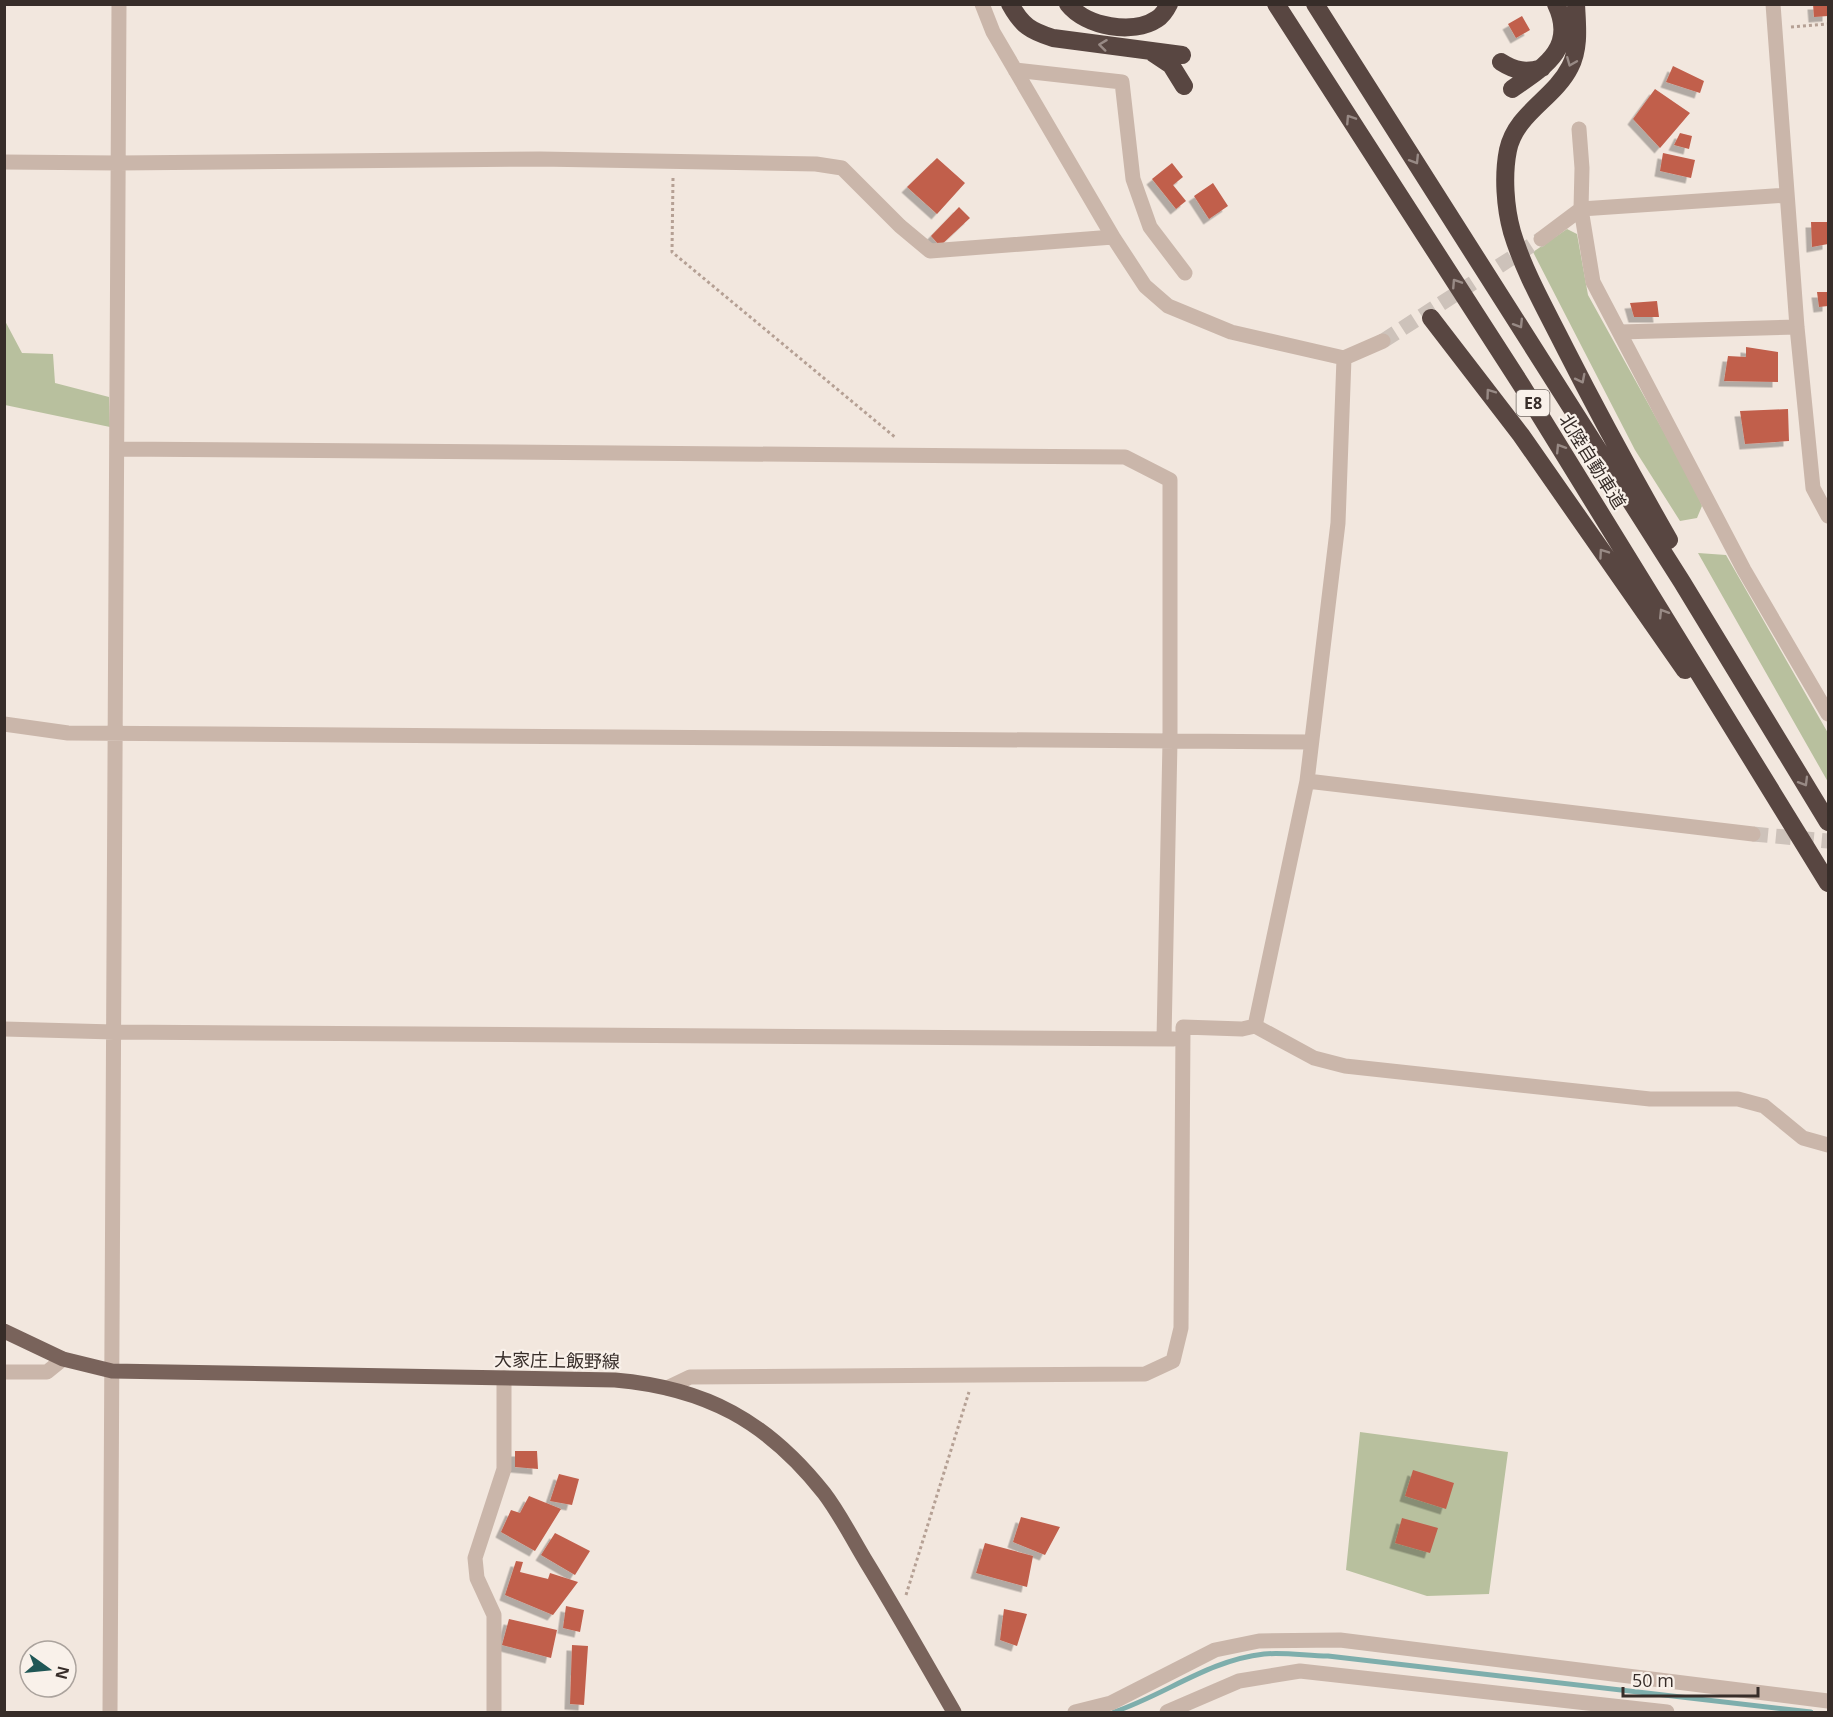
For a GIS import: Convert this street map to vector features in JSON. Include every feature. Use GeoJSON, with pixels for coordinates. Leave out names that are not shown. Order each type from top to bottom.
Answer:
{"type":"FeatureCollection","features":[{"type":"Feature","properties":{"kind":"highway"},"geometry":{"type":"LineString","coordinates":[[1010,4],[1018,20],[1034,32],[1053,38],[1182,55]]}},
{"type":"Feature","properties":{"kind":"highway"},"geometry":{"type":"LineString","coordinates":[[1068,4],[1075,13],[1089,22],[1132,27],[1148,24],[1160,18],[1169,4]]}},
{"type":"Feature","properties":{"kind":"highway","name":"北陸自動車道"},"geometry":{"type":"LineString","coordinates":[[1276,4],[1522,386],[1828,883]]}},
{"type":"Feature","properties":{"kind":"highway","name":"北陸自動車道"},"geometry":{"type":"LineString","coordinates":[[1315,4],[1550,373],[1780,741],[1828,822]]}},
{"type":"Feature","properties":{"kind":"highway"},"geometry":{"type":"LineString","coordinates":[[1512,89],[1544,67],[1554,57],[1563,28],[1556,4]]}},
{"type":"Feature","properties":{"kind":"highway"},"geometry":{"type":"LineString","coordinates":[[1576,4],[1578,34],[1571,66],[1561,82],[1524,118],[1514,133],[1508,150],[1506,191],[1512,231],[1533,284],[1618,452],[1741,665],[1780,741]]}},
{"type":"Feature","properties":{"kind":"highway"},"geometry":{"type":"LineString","coordinates":[[1146,50],[1171,65],[1184,86]]}},
{"type":"Feature","properties":{"kind":"highway"},"geometry":{"type":"LineString","coordinates":[[1501,62],[1520,71],[1532,71],[1544,67]]}},
{"type":"Feature","properties":{"kind":"highway"},"geometry":{"type":"LineString","coordinates":[[1431,318],[1521,435],[1782,806]]}},
{"type":"Feature","properties":{"kind":"main road","name":"大家庄上飯野線"},"geometry":{"type":"LineString","coordinates":[[4,1331],[63,1359],[112,1371],[615,1380],[667,1388],[722,1406],[764,1432],[799,1464],[825,1495],[900,1617],[954,1713]]}},
{"type":"Feature","properties":{"kind":"street"},"geometry":{"type":"LineString","coordinates":[[110,1713],[117,733],[119,4]]}},
{"type":"Feature","properties":{"kind":"street"},"geometry":{"type":"LineString","coordinates":[[981,4],[993,32],[1113,237],[1145,286],[1168,306],[1231,332],[1344,358],[1383,341]]}},
{"type":"Feature","properties":{"kind":"street"},"geometry":{"type":"LineString","coordinates":[[1773,4],[1797,327],[1813,488],[1828,516]]}},
{"type":"Feature","properties":{"kind":"street"},"geometry":{"type":"LineString","coordinates":[[1015,70],[1122,82],[1133,178],[1150,227],[1185,273]]}},
{"type":"Feature","properties":{"kind":"street"},"geometry":{"type":"LineString","coordinates":[[1579,129],[1582,168],[1581,209],[1593,282],[1744,570],[1828,714]]}},
{"type":"Feature","properties":{"kind":"street"},"geometry":{"type":"LineString","coordinates":[[4,162],[540,159],[816,164],[842,168],[900,226],[930,251],[1113,237]]}},
{"type":"Feature","properties":{"kind":"street"},"geometry":{"type":"LineString","coordinates":[[1541,239],[1581,209],[1787,195]]}},
{"type":"Feature","properties":{"kind":"street"},"geometry":{"type":"LineString","coordinates":[[1620,332],[1797,327]]}},
{"type":"Feature","properties":{"kind":"street"},"geometry":{"type":"LineString","coordinates":[[1255,1026],[1307,781],[1334,573],[1344,358]]}},
{"type":"Feature","properties":{"kind":"street"},"geometry":{"type":"LineString","coordinates":[[117,449],[1125,457],[1170,480],[1170,741],[1164,1039]]}},
{"type":"Feature","properties":{"kind":"street"},"geometry":{"type":"LineString","coordinates":[[4,724],[68,733],[1311,742]]}},
{"type":"Feature","properties":{"kind":"street"},"geometry":{"type":"LineString","coordinates":[[1307,781],[1753,834]]}},
{"type":"Feature","properties":{"kind":"street"},"geometry":{"type":"LineString","coordinates":[[667,1388],[690,1377],[1145,1374],[1173,1361],[1181,1328],[1183,1027],[1242,1029],[1255,1026],[1314,1058],[1345,1066],[1650,1099],[1738,1099],[1764,1107],[1803,1138],[1828,1144]]}},
{"type":"Feature","properties":{"kind":"street"},"geometry":{"type":"LineString","coordinates":[[4,1029],[114,1032],[1183,1039]]}},
{"type":"Feature","properties":{"kind":"street"},"geometry":{"type":"LineString","coordinates":[[4,1372],[47,1372],[63,1359]]}},
{"type":"Feature","properties":{"kind":"street"},"geometry":{"type":"LineString","coordinates":[[494,1713],[495,1614],[477,1578],[475,1558],[504,1469],[504,1378]]}},
{"type":"Feature","properties":{"kind":"street"},"geometry":{"type":"LineString","coordinates":[[1075,1713],[1111,1703],[1215,1650],[1259,1641],[1300,1639],[1340,1640],[1828,1701]]}},
{"type":"Feature","properties":{"kind":"street"},"geometry":{"type":"LineString","coordinates":[[1167,1713],[1239,1681],[1300,1671],[1662,1712]]}},
{"type":"Feature","properties":{"kind":"path"},"geometry":{"type":"LineString","coordinates":[[1775,29],[1828,24]]}},
{"type":"Feature","properties":{"kind":"path"},"geometry":{"type":"LineString","coordinates":[[673,161],[672,252],[917,456]]}},
{"type":"Feature","properties":{"kind":"path"},"geometry":{"type":"LineString","coordinates":[[900,1617],[974,1376]]}},
{"type":"Feature","properties":{"kind":"green space"},"geometry":{"type":"Polygon","coordinates":[[[1567,229],[1577,234],[1588,295],[1696,490],[1702,506],[1697,518],[1680,521],[1635,450],[1533,252],[1567,229]]]}},
{"type":"Feature","properties":{"kind":"green space"},"geometry":{"type":"Polygon","coordinates":[[[4,319],[22,353],[53,354],[55,383],[109,397],[110,427],[5,405],[4,319]]]}},
{"type":"Feature","properties":{"kind":"green space"},"geometry":{"type":"Polygon","coordinates":[[[1698,553],[1726,555],[1828,733],[1828,782],[1698,553]]]}},
{"type":"Feature","properties":{"kind":"green space"},"geometry":{"type":"Polygon","coordinates":[[[1360,1432],[1508,1452],[1489,1594],[1427,1596],[1346,1570],[1360,1432]]]}},
{"type":"Feature","properties":{"kind":"building"},"geometry":{"type":"Polygon","coordinates":[[[1813,4],[1828,4],[1828,16],[1814,17],[1813,4]]]}},
{"type":"Feature","properties":{"kind":"building"},"geometry":{"type":"Polygon","coordinates":[[[1522,16],[1530,30],[1516,38],[1508,24],[1522,16]]]}},
{"type":"Feature","properties":{"kind":"building"},"geometry":{"type":"Polygon","coordinates":[[[1673,66],[1704,81],[1700,93],[1666,82],[1673,66]]]}},
{"type":"Feature","properties":{"kind":"building"},"geometry":{"type":"Polygon","coordinates":[[[1655,89],[1690,113],[1660,148],[1633,119],[1655,89]]]}},
{"type":"Feature","properties":{"kind":"building"},"geometry":{"type":"Polygon","coordinates":[[[1680,133],[1692,136],[1689,149],[1674,145],[1680,133]]]}},
{"type":"Feature","properties":{"kind":"building"},"geometry":{"type":"Polygon","coordinates":[[[1663,153],[1695,160],[1691,178],[1660,171],[1663,153]]]}},
{"type":"Feature","properties":{"kind":"building"},"geometry":{"type":"Polygon","coordinates":[[[937,158],[965,183],[937,214],[907,187],[937,158]]]}},
{"type":"Feature","properties":{"kind":"building"},"geometry":{"type":"Polygon","coordinates":[[[1172,163],[1183,177],[1173,185],[1186,201],[1176,209],[1152,179],[1172,163]]]}},
{"type":"Feature","properties":{"kind":"building"},"geometry":{"type":"Polygon","coordinates":[[[1213,183],[1228,206],[1209,219],[1194,196],[1213,183]]]}},
{"type":"Feature","properties":{"kind":"building"},"geometry":{"type":"Polygon","coordinates":[[[959,207],[970,218],[940,246],[931,236],[959,207]]]}},
{"type":"Feature","properties":{"kind":"building"},"geometry":{"type":"Polygon","coordinates":[[[1811,222],[1828,222],[1828,244],[1812,247],[1811,222]]]}},
{"type":"Feature","properties":{"kind":"building"},"geometry":{"type":"Polygon","coordinates":[[[1817,292],[1828,292],[1828,306],[1819,307],[1817,292]]]}},
{"type":"Feature","properties":{"kind":"building"},"geometry":{"type":"Polygon","coordinates":[[[1657,301],[1659,317],[1634,317],[1630,303],[1657,301]]]}},
{"type":"Feature","properties":{"kind":"building"},"geometry":{"type":"Polygon","coordinates":[[[1746,347],[1778,352],[1778,382],[1724,381],[1728,356],[1746,357],[1746,347]]]}},
{"type":"Feature","properties":{"kind":"building"},"geometry":{"type":"Polygon","coordinates":[[[1788,409],[1789,441],[1745,444],[1740,411],[1788,409]]]}},
{"type":"Feature","properties":{"kind":"building"},"geometry":{"type":"Polygon","coordinates":[[[515,1451],[537,1451],[538,1469],[515,1467],[515,1451]]]}},
{"type":"Feature","properties":{"kind":"building"},"geometry":{"type":"Polygon","coordinates":[[[1413,1470],[1454,1483],[1446,1509],[1405,1496],[1413,1470]]]}},
{"type":"Feature","properties":{"kind":"building"},"geometry":{"type":"Polygon","coordinates":[[[559,1474],[579,1479],[572,1505],[550,1501],[559,1474]]]}},
{"type":"Feature","properties":{"kind":"building"},"geometry":{"type":"Polygon","coordinates":[[[529,1496],[561,1509],[535,1551],[501,1532],[511,1510],[520,1513],[529,1496]]]}},
{"type":"Feature","properties":{"kind":"building"},"geometry":{"type":"Polygon","coordinates":[[[1021,1517],[1060,1527],[1045,1555],[1013,1542],[1021,1517]]]}},
{"type":"Feature","properties":{"kind":"building"},"geometry":{"type":"Polygon","coordinates":[[[1402,1518],[1438,1528],[1430,1553],[1395,1543],[1402,1518]]]}},
{"type":"Feature","properties":{"kind":"building"},"geometry":{"type":"Polygon","coordinates":[[[555,1533],[590,1551],[575,1575],[541,1555],[555,1533]]]}},
{"type":"Feature","properties":{"kind":"building"},"geometry":{"type":"Polygon","coordinates":[[[985,1543],[1033,1556],[1027,1587],[976,1573],[985,1543]]]}},
{"type":"Feature","properties":{"kind":"building"},"geometry":{"type":"Polygon","coordinates":[[[516,1561],[523,1562],[520,1572],[548,1579],[550,1573],[578,1582],[553,1615],[505,1595],[516,1561]]]}},
{"type":"Feature","properties":{"kind":"building"},"geometry":{"type":"Polygon","coordinates":[[[566,1606],[584,1610],[580,1632],[563,1628],[566,1606]]]}},
{"type":"Feature","properties":{"kind":"building"},"geometry":{"type":"Polygon","coordinates":[[[1004,1609],[1027,1614],[1017,1646],[1000,1640],[1004,1609]]]}},
{"type":"Feature","properties":{"kind":"building"},"geometry":{"type":"Polygon","coordinates":[[[509,1619],[557,1630],[551,1658],[502,1645],[509,1619]]]}},
{"type":"Feature","properties":{"kind":"building"},"geometry":{"type":"Polygon","coordinates":[[[572,1645],[588,1646],[584,1705],[570,1704],[572,1645]]]}},
{"type":"Feature","properties":{"kind":"waterway"},"geometry":{"type":"LineString","coordinates":[[1114,1712],[1225,1663],[1264,1654],[1280,1653],[1328,1656],[1811,1712]]}},
{"type":"Feature","properties":{"kind":"tunnel"},"geometry":{"type":"LineString","coordinates":[[1383,341],[1541,239]]}},
{"type":"Feature","properties":{"kind":"tunnel"},"geometry":{"type":"LineString","coordinates":[[1753,834],[1828,841]]}}]}
